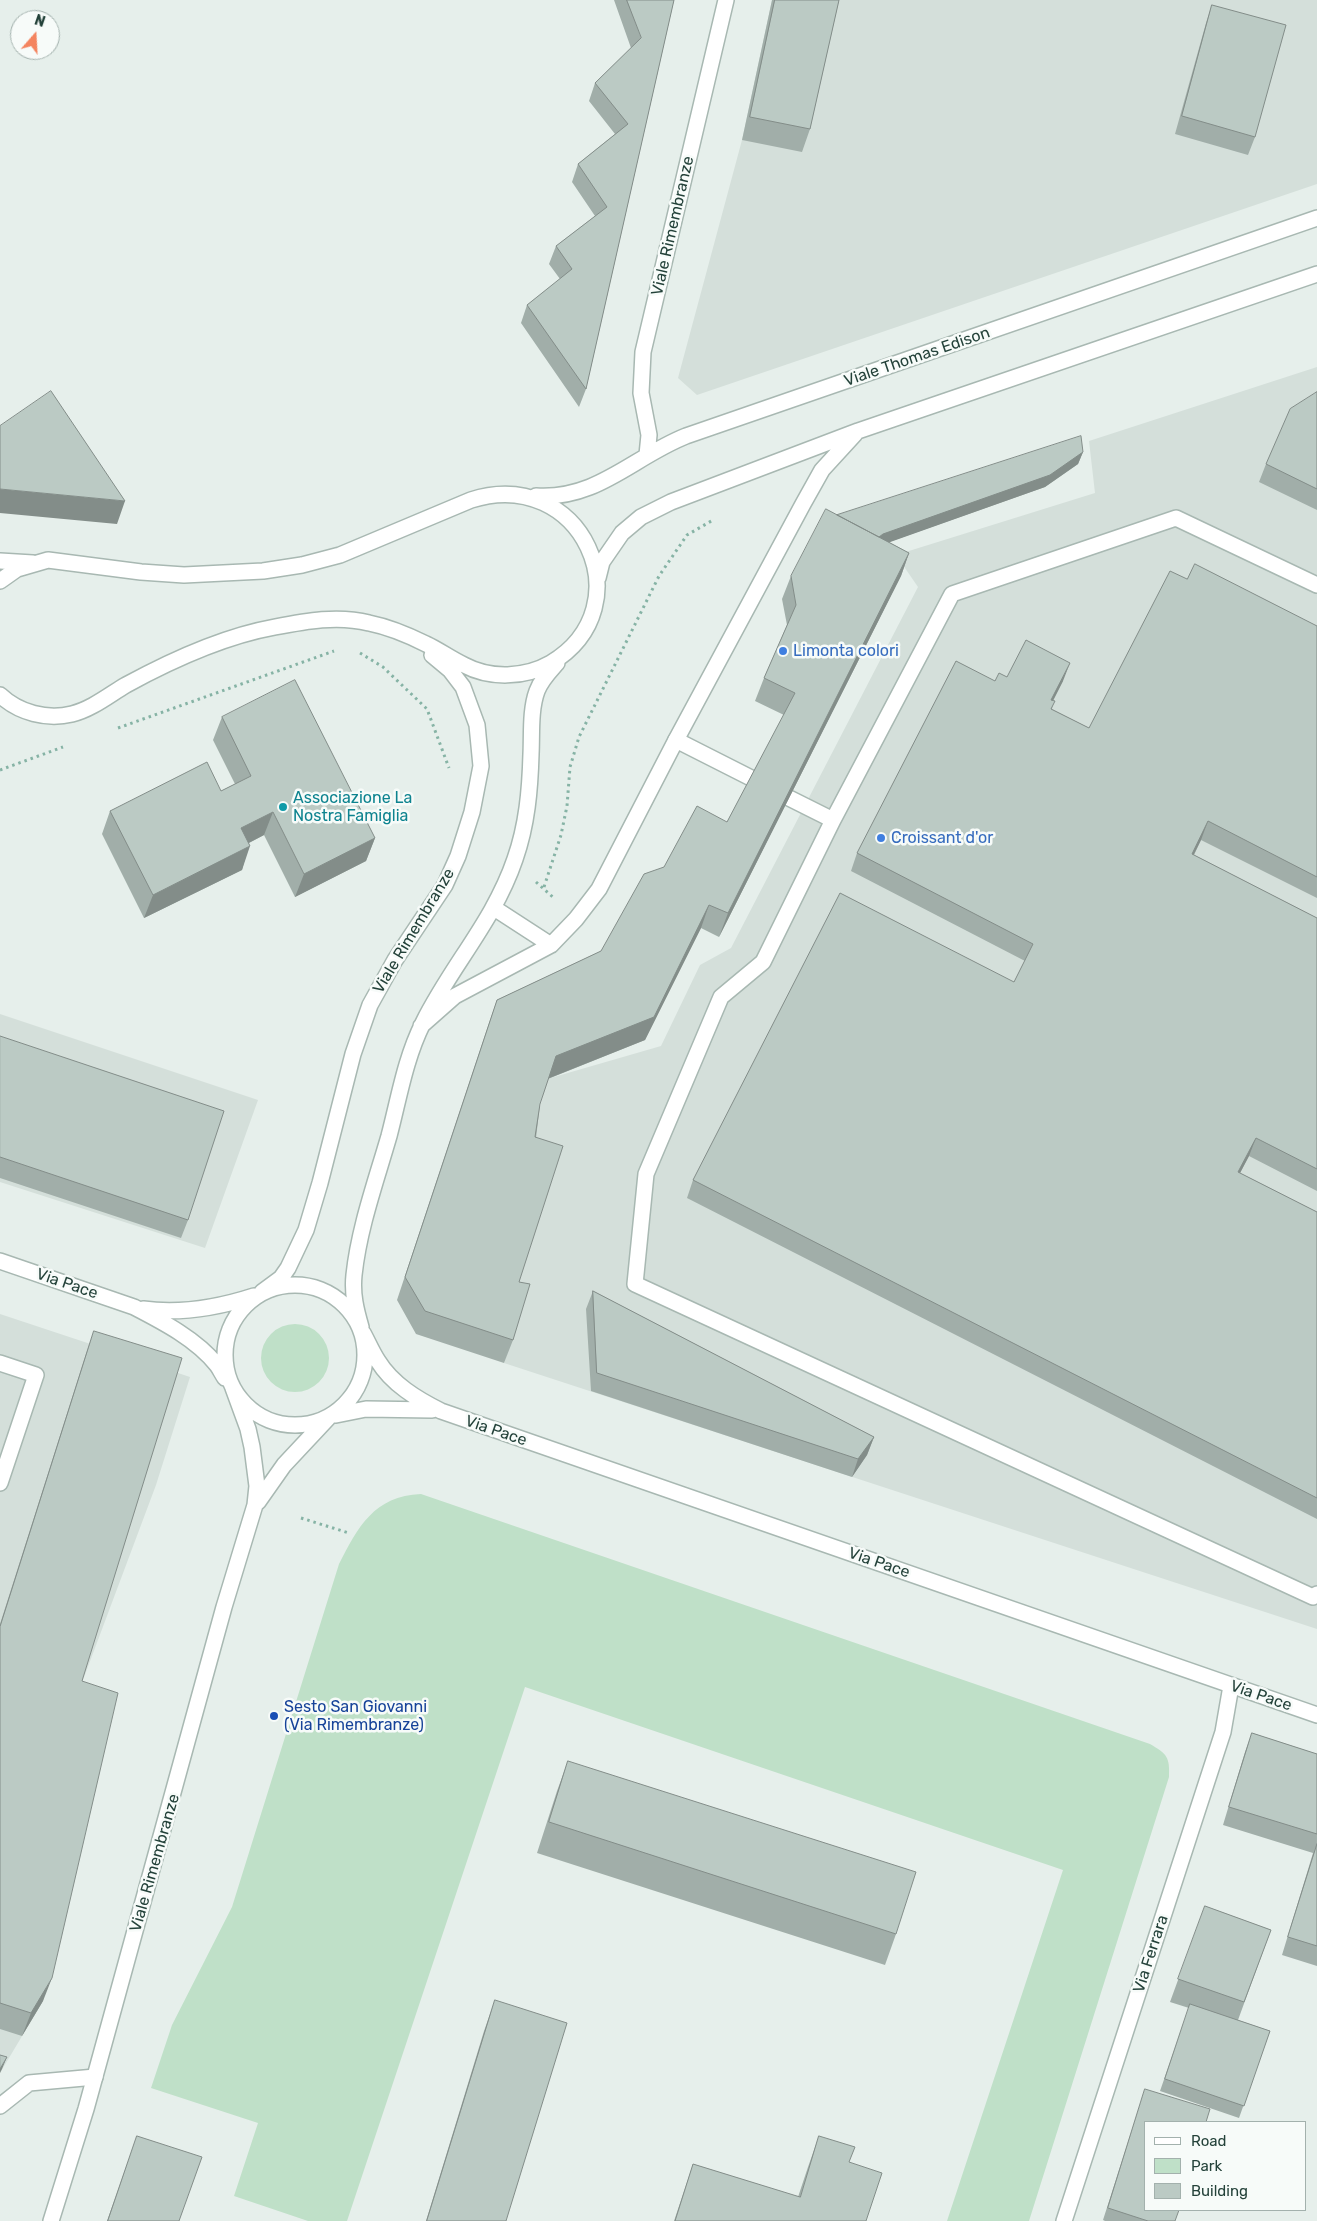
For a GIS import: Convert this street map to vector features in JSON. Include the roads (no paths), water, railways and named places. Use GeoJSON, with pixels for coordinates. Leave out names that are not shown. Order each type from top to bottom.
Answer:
{"type":"FeatureCollection","features":[{"type":"Feature","properties":{"kind":"street","name":"Viale Rimembranze"},"geometry":{"type":"LineString","coordinates":[[647,455],[649,435],[642,393],[643,352],[726,0]]}},
{"type":"Feature","properties":{"kind":"street","name":"Viale Thomas Edison"},"geometry":{"type":"LineString","coordinates":[[33,563],[48,560],[132,571],[184,575],[263,571],[302,565],[340,555],[488,494],[554,497],[590,488],[631,468],[647,455],[686,436],[1317,218]]}},
{"type":"Feature","properties":{"kind":"street"},"geometry":{"type":"LineString","coordinates":[[362,1330],[345,1304],[319,1288],[291,1284],[260,1294],[237,1314],[227,1336],[225,1362],[232,1387],[252,1411],[275,1422],[300,1426],[330,1417],[351,1399],[362,1380],[367,1358],[362,1330],[354,1305],[357,1256],[405,1070],[422,1026],[494,908],[509,878],[525,824],[529,799],[532,728],[537,691],[542,680],[586,627],[596,594],[599,568],[618,539],[641,518],[671,502],[858,431],[1317,274]]}},
{"type":"Feature","properties":{"kind":"street"},"geometry":{"type":"LineString","coordinates":[[422,1026],[455,996],[551,945],[576,919],[599,889],[676,740],[822,470],[858,431]]}},
{"type":"Feature","properties":{"kind":"street"},"geometry":{"type":"LineString","coordinates":[[522,495],[553,507],[578,530],[593,561],[596,594]]}},
{"type":"Feature","properties":{"kind":"street"},"geometry":{"type":"LineString","coordinates":[[1317,585],[1176,518],[952,594],[833,820],[763,962],[721,997],[646,1174],[635,1284],[1313,1597],[1317,1594]]}},
{"type":"Feature","properties":{"kind":"street"},"geometry":{"type":"LineString","coordinates":[[0,561],[33,563]]}},
{"type":"Feature","properties":{"kind":"street"},"geometry":{"type":"LineString","coordinates":[[0,581],[18,569],[33,563]]}},
{"type":"Feature","properties":{"kind":"street"},"geometry":{"type":"LineString","coordinates":[[0,694],[22,709],[38,714],[56,716],[73,713],[157,669],[195,653],[267,628],[304,622],[346,619],[367,622],[408,636],[465,666],[481,672],[499,675],[534,671],[550,664],[564,654]]}},
{"type":"Feature","properties":{"kind":"street","name":"Viale Rimembranze"},"geometry":{"type":"LineString","coordinates":[[260,1294],[281,1278],[297,1250],[313,1208],[353,1054],[370,1005],[395,960],[445,885],[460,850],[478,790],[481,766],[477,725],[463,687],[450,670],[408,636]]}},
{"type":"Feature","properties":{"kind":"street"},"geometry":{"type":"LineString","coordinates":[[0,712],[22,709]]}},
{"type":"Feature","properties":{"kind":"street"},"geometry":{"type":"LineString","coordinates":[[676,740],[753,779]]}},
{"type":"Feature","properties":{"kind":"street"},"geometry":{"type":"LineString","coordinates":[[789,798],[833,820]]}},
{"type":"Feature","properties":{"kind":"street"},"geometry":{"type":"LineString","coordinates":[[494,908],[551,945]]}},
{"type":"Feature","properties":{"kind":"street","name":"Via Pace"},"geometry":{"type":"LineString","coordinates":[[0,1261],[134,1307],[164,1323],[192,1343],[216,1365],[232,1387]]}},
{"type":"Feature","properties":{"kind":"street","name":"Via Pace"},"geometry":{"type":"LineString","coordinates":[[134,1307],[159,1310],[210,1306],[260,1294]]}},
{"type":"Feature","properties":{"kind":"street","name":"Via Pace"},"geometry":{"type":"LineString","coordinates":[[362,1330],[378,1361],[390,1376],[420,1401],[441,1411],[1317,1715]]}},
{"type":"Feature","properties":{"kind":"street"},"geometry":{"type":"LineString","coordinates":[[0,1362],[36,1375],[0,1483]]}},
{"type":"Feature","properties":{"kind":"street","name":"Viale Rimembranze"},"geometry":{"type":"LineString","coordinates":[[51,2221],[95,2077],[224,1607],[255,1505],[257,1486],[252,1447],[248,1429],[232,1387]]}},
{"type":"Feature","properties":{"kind":"street","name":"Via Pace"},"geometry":{"type":"LineString","coordinates":[[330,1417],[366,1409],[441,1411]]}},
{"type":"Feature","properties":{"kind":"street","name":"Viale Rimembranze"},"geometry":{"type":"LineString","coordinates":[[255,1505],[284,1465],[330,1417]]}},
{"type":"Feature","properties":{"kind":"street","name":"Via Ferrara"},"geometry":{"type":"LineString","coordinates":[[1064,2221],[1223,1732],[1231,1686]]}},
{"type":"Feature","properties":{"kind":"street"},"geometry":{"type":"LineString","coordinates":[[0,2106],[29,2083],[95,2077]]}},
{"type":"Feature","properties":{"kind":"place","name":"Limonta colori"},"geometry":{"type":"Point","coordinates":[783,651]}},
{"type":"Feature","properties":{"kind":"place","name":"Associazione La Nostra Famiglia"},"geometry":{"type":"Point","coordinates":[283,807]}},
{"type":"Feature","properties":{"kind":"place","name":"Croissant d'or"},"geometry":{"type":"Point","coordinates":[881,838]}},
{"type":"Feature","properties":{"kind":"place","name":"Sesto San Giovanni (Via Rimembranze)"},"geometry":{"type":"Point","coordinates":[274,1716]}}]}
